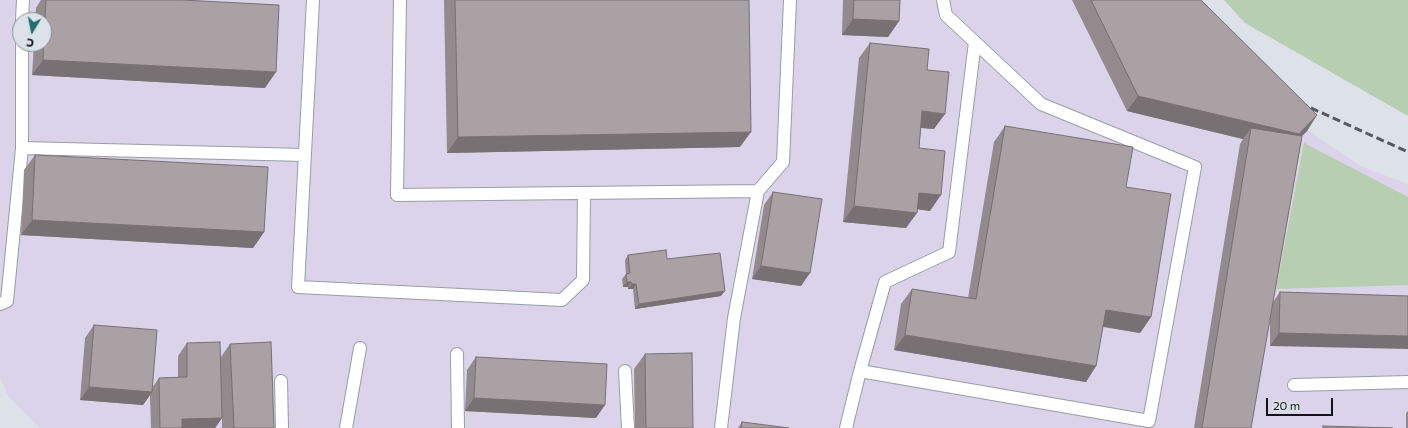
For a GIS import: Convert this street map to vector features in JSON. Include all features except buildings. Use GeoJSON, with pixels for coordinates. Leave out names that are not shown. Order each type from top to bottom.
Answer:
{"type":"FeatureCollection","features":[{"type":"Feature","properties":{"kind":"lane"},"geometry":{"type":"LineString","coordinates":[[22,12],[23,0]]}},
{"type":"Feature","properties":{"kind":"lane"},"geometry":{"type":"LineString","coordinates":[[313,0],[298,287],[562,300],[583,280],[584,193]]}},
{"type":"Feature","properties":{"kind":"lane"},"geometry":{"type":"LineString","coordinates":[[400,0],[398,195],[758,192]]}},
{"type":"Feature","properties":{"kind":"lane"},"geometry":{"type":"LineString","coordinates":[[721,428],[734,318],[758,192],[783,162],[790,0]]}},
{"type":"Feature","properties":{"kind":"lane"},"geometry":{"type":"LineString","coordinates":[[860,371],[1149,421],[1195,167],[1041,104],[946,15],[943,0]]}},
{"type":"Feature","properties":{"kind":"lane"},"geometry":{"type":"LineString","coordinates":[[846,428],[884,282],[949,252],[975,42]]}},
{"type":"Feature","properties":{"kind":"lane"},"geometry":{"type":"LineString","coordinates":[[0,304],[7,301],[22,148],[22,52]]}},
{"type":"Feature","properties":{"kind":"lane"},"geometry":{"type":"LineString","coordinates":[[22,148],[305,155]]}},
{"type":"Feature","properties":{"kind":"lane"},"geometry":{"type":"LineString","coordinates":[[346,428],[360,348]]}},
{"type":"Feature","properties":{"kind":"lane"},"geometry":{"type":"LineString","coordinates":[[457,354],[458,428]]}},
{"type":"Feature","properties":{"kind":"lane"},"geometry":{"type":"LineString","coordinates":[[625,371],[628,428]]}},
{"type":"Feature","properties":{"kind":"lane"},"geometry":{"type":"LineString","coordinates":[[281,381],[282,428]]}},
{"type":"Feature","properties":{"kind":"lane"},"geometry":{"type":"LineString","coordinates":[[1294,385],[1408,382]]}},
{"type":"Feature","properties":{"kind":"shaded area"},"geometry":{"type":"Polygon","coordinates":[[[0,0],[1165,0],[1263,99],[1360,166],[1408,184],[1408,428],[40,428],[9,397],[0,378],[0,0]]]}},
{"type":"Feature","properties":{"kind":"green space"},"geometry":{"type":"Polygon","coordinates":[[[1224,0],[1408,0],[1408,116],[1245,23],[1224,0]]]}},
{"type":"Feature","properties":{"kind":"green space"},"geometry":{"type":"Polygon","coordinates":[[[1304,143],[1408,197],[1408,285],[1276,289],[1304,143]]]}},
{"type":"Feature","properties":{"kind":"railway"},"geometry":{"type":"LineString","coordinates":[[1300,103],[1408,152]]}}]}
